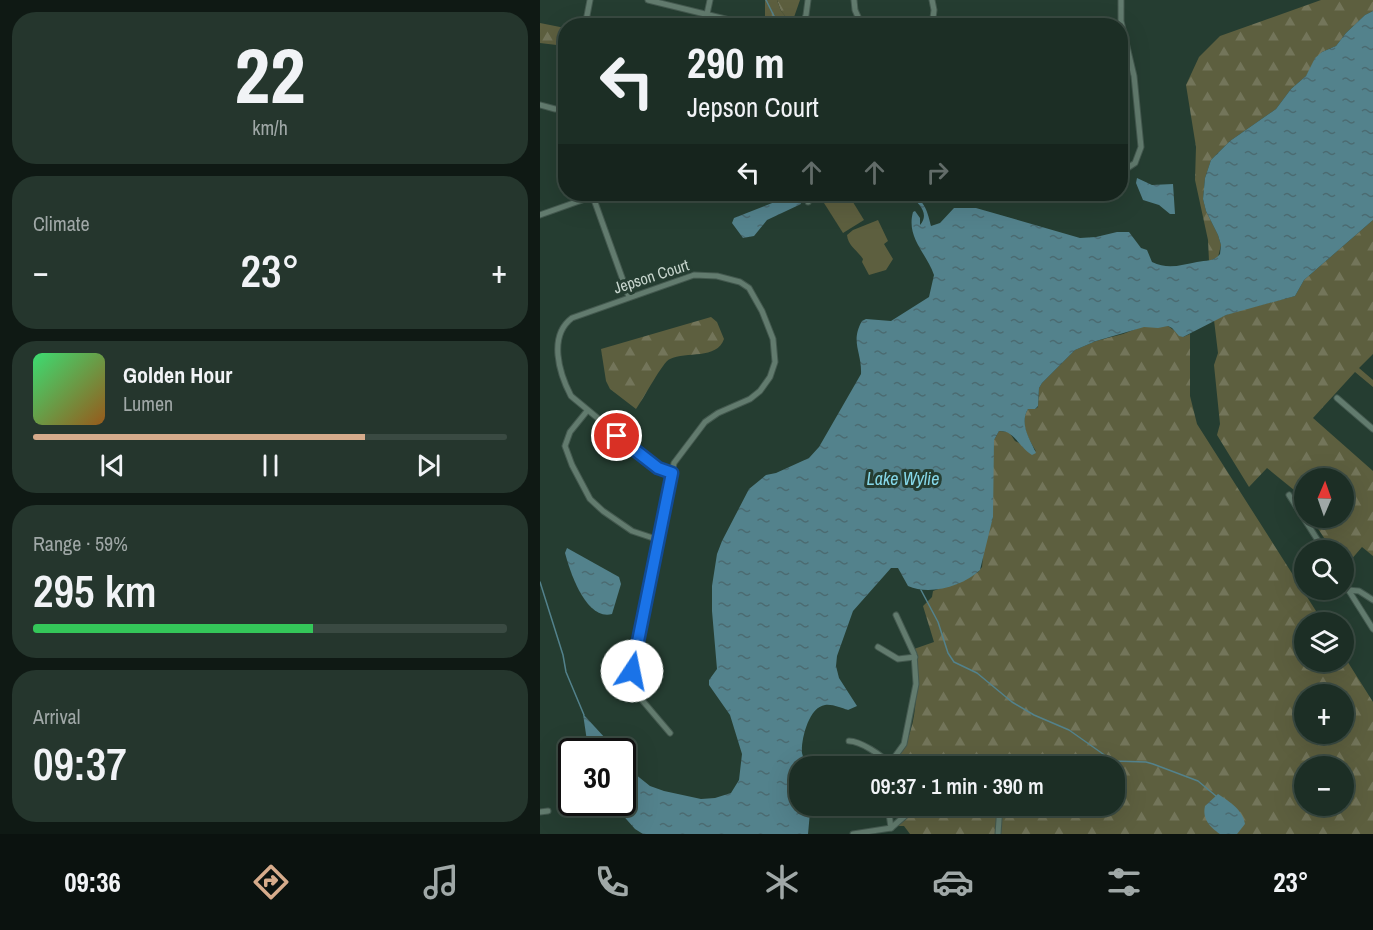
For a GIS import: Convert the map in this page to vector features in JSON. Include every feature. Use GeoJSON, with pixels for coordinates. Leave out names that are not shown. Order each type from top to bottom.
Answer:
{"type":"FeatureCollection","features":[{"type":"Feature","properties":{"kind":"street"},"geometry":{"type":"LineString","coordinates":[[587,18],[590,0]]}},
{"type":"Feature","properties":{"kind":"street"},"geometry":{"type":"LineString","coordinates":[[648,0],[723,18]]}},
{"type":"Feature","properties":{"kind":"street"},"geometry":{"type":"LineString","coordinates":[[707,14],[710,0]]}},
{"type":"Feature","properties":{"kind":"street"},"geometry":{"type":"LineString","coordinates":[[805,18],[808,0]]}},
{"type":"Feature","properties":{"kind":"street"},"geometry":{"type":"LineString","coordinates":[[854,0],[858,18]]}},
{"type":"Feature","properties":{"kind":"street"},"geometry":{"type":"LineString","coordinates":[[932,0],[933,18]]}},
{"type":"Feature","properties":{"kind":"street"},"geometry":{"type":"LineString","coordinates":[[1121,0],[1121,18]]}},
{"type":"Feature","properties":{"kind":"street"},"geometry":{"type":"LineString","coordinates":[[1128,51],[1134,76],[1142,147],[1135,163],[1128,168]]}},
{"type":"Feature","properties":{"kind":"street"},"geometry":{"type":"LineString","coordinates":[[540,105],[558,109]]}},
{"type":"Feature","properties":{"kind":"street"},"geometry":{"type":"LineString","coordinates":[[540,215],[576,201]]}},
{"type":"Feature","properties":{"kind":"street"},"geometry":{"type":"LineString","coordinates":[[594,201],[629,297]]}},
{"type":"Feature","properties":{"kind":"street","name":"Jepson Court"},"geometry":{"type":"LineString","coordinates":[[670,733],[636,693],[632,671],[658,540],[672,473],[674,463],[705,422],[718,413],[750,399],[765,386],[775,363],[773,339],[753,292],[740,282],[710,274],[694,275],[572,318],[563,324],[560,331],[557,342],[563,381],[571,396],[658,468],[672,473]]}},
{"type":"Feature","properties":{"kind":"street"},"geometry":{"type":"LineString","coordinates":[[1337,398],[1373,429]]}},
{"type":"Feature","properties":{"kind":"street"},"geometry":{"type":"LineString","coordinates":[[587,411],[570,432],[565,446],[590,499],[632,531],[658,540]]}},
{"type":"Feature","properties":{"kind":"street"},"geometry":{"type":"LineString","coordinates":[[1288,495],[1317,540]]}},
{"type":"Feature","properties":{"kind":"street"},"geometry":{"type":"LineString","coordinates":[[1354,591],[1359,591],[1373,600]]}},
{"type":"Feature","properties":{"kind":"street"},"geometry":{"type":"LineString","coordinates":[[1354,599],[1373,629]]}},
{"type":"Feature","properties":{"kind":"street"},"geometry":{"type":"LineString","coordinates":[[896,615],[915,657],[916,684],[906,737],[896,756]]}},
{"type":"Feature","properties":{"kind":"street"},"geometry":{"type":"LineString","coordinates":[[878,647],[898,659],[915,657]]}},
{"type":"Feature","properties":{"kind":"street"},"geometry":{"type":"LineString","coordinates":[[849,741],[856,742],[882,756]]}},
{"type":"Feature","properties":{"kind":"street"},"geometry":{"type":"LineString","coordinates":[[540,812],[548,811]]}},
{"type":"Feature","properties":{"kind":"street"},"geometry":{"type":"LineString","coordinates":[[889,816],[891,828]]}},
{"type":"Feature","properties":{"kind":"street"},"geometry":{"type":"LineString","coordinates":[[853,834],[891,828],[905,816]]}},
{"type":"Feature","properties":{"kind":"street"},"geometry":{"type":"LineString","coordinates":[[998,834],[999,816]]}},
{"type":"Feature","properties":{"kind":"green space"},"geometry":{"type":"Polygon","coordinates":[[[765,0],[777,0],[786,18],[765,18],[765,0]]]}},
{"type":"Feature","properties":{"kind":"green space"},"geometry":{"type":"Polygon","coordinates":[[[777,0],[800,0],[794,18],[786,18],[777,0]]]}},
{"type":"Feature","properties":{"kind":"green space"},"geometry":{"type":"Polygon","coordinates":[[[1321,0],[1373,0],[1373,11],[1365,15],[1336,46],[1322,52],[1306,76],[1291,89],[1276,109],[1230,141],[1211,160],[1205,178],[1203,199],[1221,245],[1218,257],[1209,261],[1208,240],[1195,180],[1196,147],[1186,85],[1199,57],[1220,36],[1321,0]]]}},
{"type":"Feature","properties":{"kind":"green space"},"geometry":{"type":"Polygon","coordinates":[[[540,23],[558,27],[558,45],[540,43],[540,23]]]}},
{"type":"Feature","properties":{"kind":"green space"},"geometry":{"type":"Polygon","coordinates":[[[852,201],[864,220],[843,233],[824,203],[852,201]]]}},
{"type":"Feature","properties":{"kind":"green space"},"geometry":{"type":"Polygon","coordinates":[[[878,220],[888,241],[884,244],[893,259],[886,270],[869,275],[862,262],[863,259],[851,245],[847,235],[853,230],[878,220]]]}},
{"type":"Feature","properties":{"kind":"green space"},"geometry":{"type":"Polygon","coordinates":[[[1373,220],[1373,354],[1359,368],[1373,380],[1373,387],[1355,372],[1313,418],[1373,471],[1373,556],[1362,547],[1354,556],[1354,540],[1325,540],[1318,528],[1354,528],[1354,468],[1294,468],[1294,490],[1267,468],[1249,487],[1217,435],[1220,424],[1214,365],[1218,353],[1214,320],[1233,312],[1295,296],[1304,280],[1373,220]]]}},
{"type":"Feature","properties":{"kind":"green space"},"geometry":{"type":"Polygon","coordinates":[[[711,317],[717,322],[724,339],[720,346],[708,352],[667,361],[636,409],[610,389],[606,381],[601,349],[711,317]]]}},
{"type":"Feature","properties":{"kind":"green space"},"geometry":{"type":"Polygon","coordinates":[[[1168,326],[1183,337],[1190,334],[1190,396],[1197,424],[1294,576],[1294,600],[1309,600],[1317,612],[1294,612],[1294,672],[1354,672],[1373,702],[1373,834],[910,834],[904,826],[897,826],[904,816],[1125,816],[1125,756],[897,756],[906,743],[915,708],[914,649],[934,642],[923,606],[932,597],[933,591],[968,578],[982,567],[984,547],[993,517],[994,440],[999,431],[1009,432],[1015,441],[1036,451],[1028,436],[1024,420],[1028,409],[1038,407],[1039,388],[1042,383],[1075,350],[1096,341],[1141,327],[1168,326]]]}},
{"type":"Feature","properties":{"kind":"water","name":"Lake Wylie"},"geometry":{"type":"Polygon","coordinates":[[[1373,11],[1373,220],[1304,280],[1295,296],[1226,315],[1183,337],[1168,326],[1144,327],[1096,341],[1075,350],[1042,383],[1039,388],[1038,406],[1035,409],[1028,409],[1025,420],[1026,431],[1036,453],[1032,455],[1004,431],[999,431],[994,440],[993,517],[980,570],[956,585],[926,590],[908,586],[898,568],[891,568],[853,611],[837,656],[836,666],[839,678],[857,706],[848,710],[831,705],[819,707],[807,724],[803,740],[803,756],[789,756],[789,816],[810,816],[808,834],[643,834],[635,829],[624,816],[636,816],[636,775],[650,786],[701,799],[731,793],[739,780],[742,754],[730,715],[709,685],[709,680],[717,669],[712,586],[717,554],[749,489],[766,475],[776,473],[809,458],[819,447],[861,374],[857,335],[862,321],[866,319],[891,321],[929,297],[934,275],[912,230],[913,212],[915,211],[920,218],[920,225],[924,217],[920,205],[916,201],[922,203],[931,226],[940,223],[954,208],[976,208],[1080,238],[1129,232],[1141,248],[1147,250],[1152,262],[1164,266],[1212,260],[1220,254],[1221,245],[1203,199],[1205,178],[1211,160],[1230,141],[1276,109],[1291,89],[1306,76],[1315,58],[1336,46],[1365,15],[1373,11]]]}},
{"type":"Feature","properties":{"kind":"water"},"geometry":{"type":"Polygon","coordinates":[[[1137,178],[1152,185],[1173,184],[1175,214],[1170,214],[1159,205],[1143,200],[1136,183],[1137,178]]]}},
{"type":"Feature","properties":{"kind":"water"},"geometry":{"type":"Polygon","coordinates":[[[777,201],[800,201],[801,204],[767,220],[754,236],[743,238],[732,223],[734,218],[777,201]]]}},
{"type":"Feature","properties":{"kind":"water"},"geometry":{"type":"Polygon","coordinates":[[[567,548],[619,577],[621,584],[612,614],[603,614],[594,610],[587,603],[571,572],[565,553],[567,548]]]}},
{"type":"Feature","properties":{"kind":"water"},"geometry":{"type":"Polygon","coordinates":[[[583,714],[605,738],[587,738],[583,714]]]}},
{"type":"Feature","properties":{"kind":"water"},"geometry":{"type":"Polygon","coordinates":[[[1218,794],[1235,807],[1244,819],[1245,824],[1237,834],[1220,834],[1206,819],[1205,806],[1218,794]]]}},
{"type":"Feature","properties":{"kind":"waterway"},"geometry":{"type":"LineString","coordinates":[[766,0],[775,18]]}},
{"type":"Feature","properties":{"kind":"waterway"},"geometry":{"type":"LineString","coordinates":[[540,582],[563,655],[566,672],[584,715]]}},
{"type":"Feature","properties":{"kind":"waterway"},"geometry":{"type":"LineString","coordinates":[[921,590],[938,622],[948,653],[954,662],[977,673],[1012,702],[1034,715],[1069,730],[1113,761],[1153,764],[1198,781],[1216,796]]}},
{"type":"Feature","properties":{"kind":"route"},"geometry":{"type":"LineString","coordinates":[[617,436],[658,468],[672,473],[632,671]]}}]}
